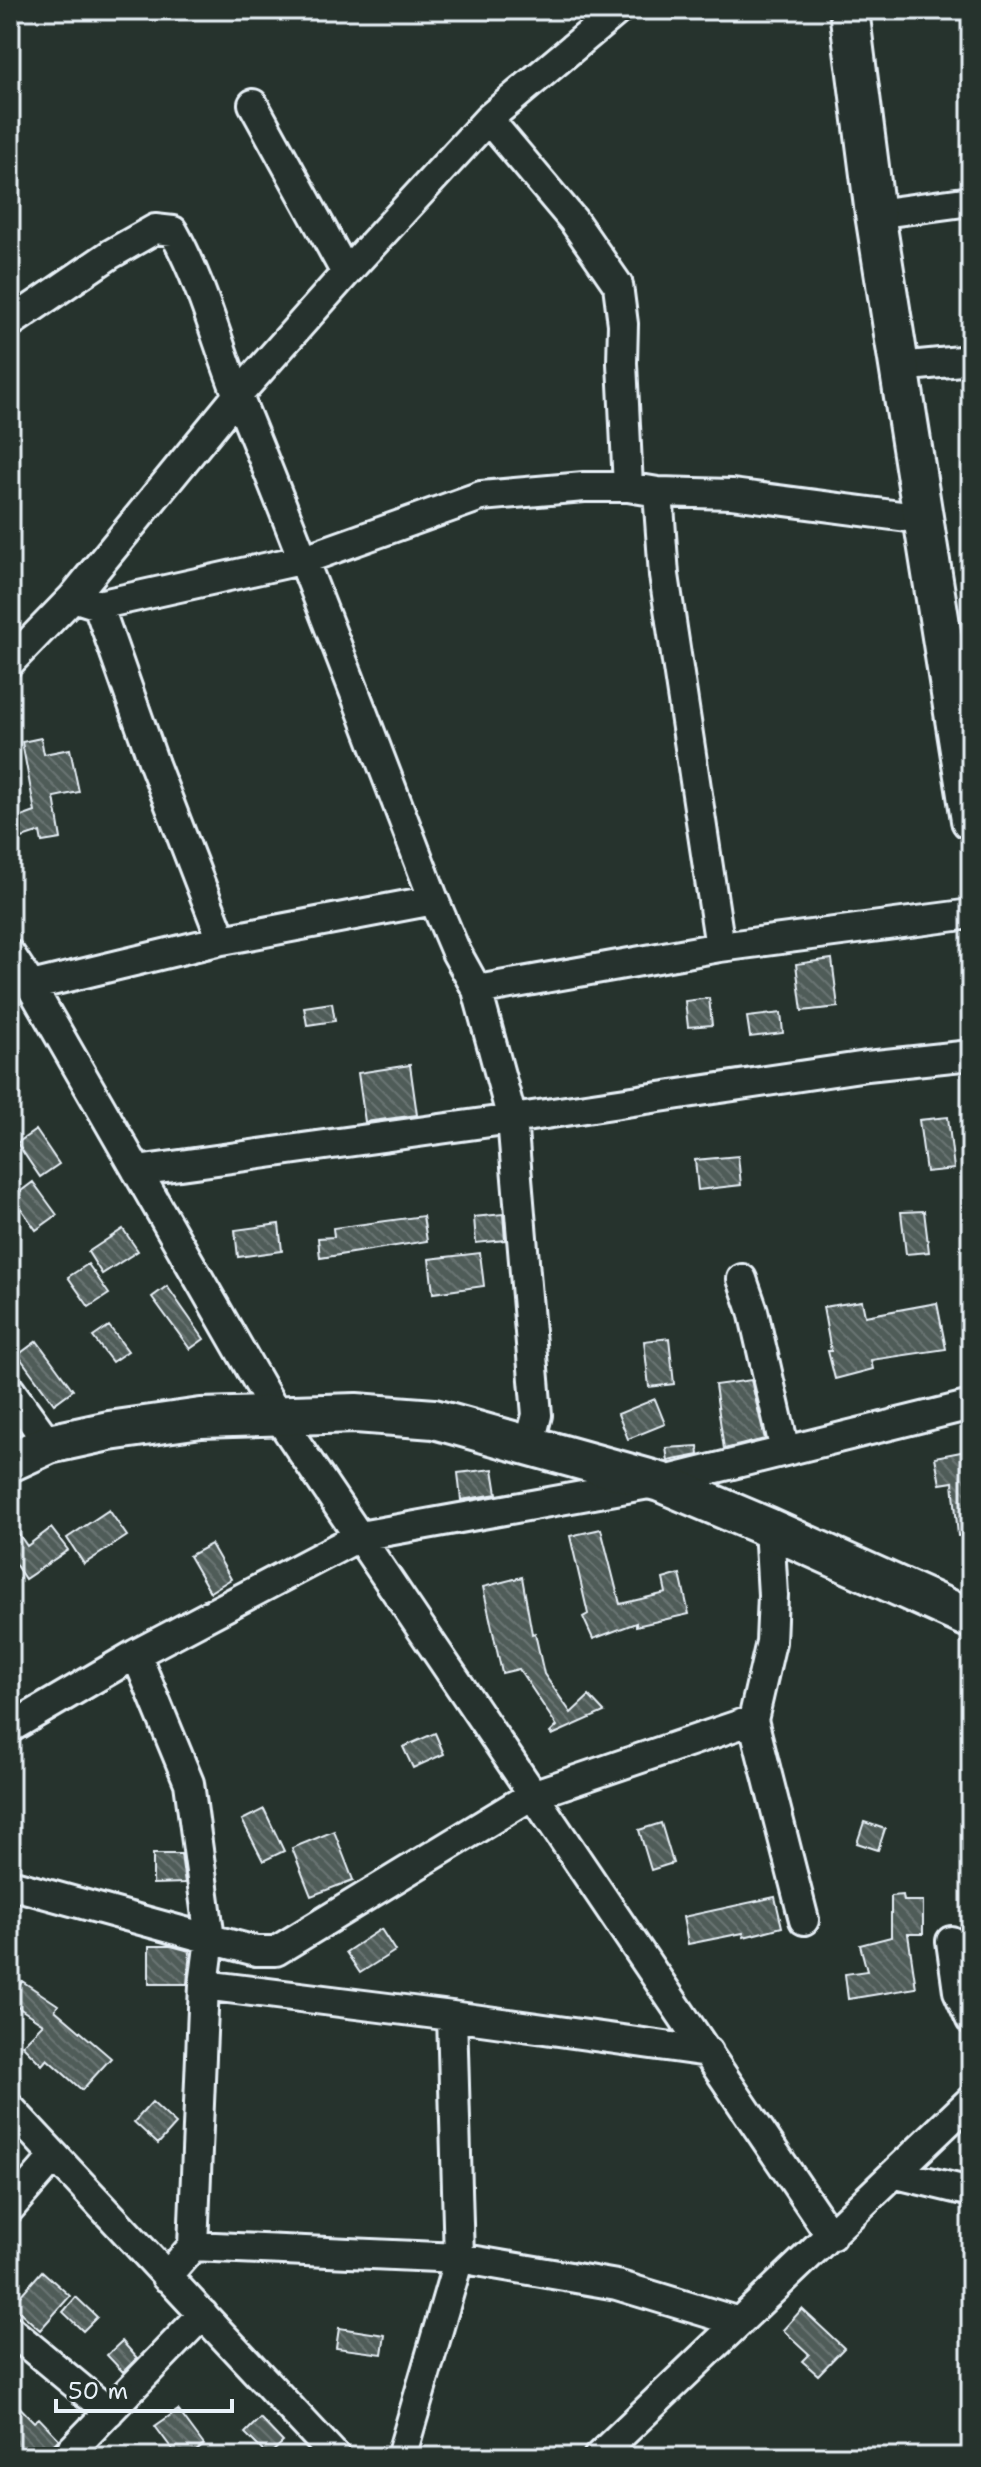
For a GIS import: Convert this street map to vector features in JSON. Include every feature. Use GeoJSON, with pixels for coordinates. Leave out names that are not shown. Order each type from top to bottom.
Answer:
{"type":"FeatureCollection","features":[{"type":"Feature","properties":{"kind":"street"},"geometry":{"type":"LineString","coordinates":[[10,662],[85,601],[238,395],[488,119],[618,10]]}},
{"type":"Feature","properties":{"kind":"street"},"geometry":{"type":"LineString","coordinates":[[849,10],[875,214],[971,820]]}},
{"type":"Feature","properties":{"kind":"street"},"geometry":{"type":"LineString","coordinates":[[253,104],[346,273]]}},
{"type":"Feature","properties":{"kind":"street"},"geometry":{"type":"LineString","coordinates":[[488,119],[573,220],[618,285],[623,324],[628,487]]}},
{"type":"Feature","properties":{"kind":"street"},"geometry":{"type":"LineString","coordinates":[[875,214],[971,201]]}},
{"type":"Feature","properties":{"kind":"street"},"geometry":{"type":"LineString","coordinates":[[10,323],[111,254],[155,229],[173,231],[197,278],[238,395],[305,559],[434,900],[456,952],[477,990],[512,1119],[537,1415],[529,1446]]}},
{"type":"Feature","properties":{"kind":"street"},"geometry":{"type":"LineString","coordinates":[[899,367],[971,360]]}},
{"type":"Feature","properties":{"kind":"street"},"geometry":{"type":"LineString","coordinates":[[85,601],[305,559],[481,496],[584,487],[628,487],[658,492],[732,494],[923,519]]}},
{"type":"Feature","properties":{"kind":"street"},"geometry":{"type":"LineString","coordinates":[[658,492],[664,575],[720,947]]}},
{"type":"Feature","properties":{"kind":"street"},"geometry":{"type":"LineString","coordinates":[[85,601],[154,764],[222,940]]}},
{"type":"Feature","properties":{"kind":"street"},"geometry":{"type":"LineString","coordinates":[[434,900],[222,940],[16,967],[277,1415],[831,2236]]}},
{"type":"Feature","properties":{"kind":"street"},"geometry":{"type":"LineString","coordinates":[[477,990],[720,947],[971,914]]}},
{"type":"Feature","properties":{"kind":"street"},"geometry":{"type":"LineString","coordinates":[[137,1171],[852,1069],[971,1055]]}},
{"type":"Feature","properties":{"kind":"street"},"geometry":{"type":"LineString","coordinates":[[742,1279],[753,1311],[785,1451]]}},
{"type":"Feature","properties":{"kind":"street"},"geometry":{"type":"LineString","coordinates":[[10,1390],[49,1444]]}},
{"type":"Feature","properties":{"kind":"street"},"geometry":{"type":"LineString","coordinates":[[10,1728],[136,1654],[360,1536],[660,1482],[971,1405]]}},
{"type":"Feature","properties":{"kind":"street"},"geometry":{"type":"LineString","coordinates":[[10,1462],[49,1444],[109,1431],[201,1418],[356,1413],[434,1419],[660,1482],[971,1619]]}},
{"type":"Feature","properties":{"kind":"street"},"geometry":{"type":"LineString","coordinates":[[769,1528],[773,1595],[771,1642],[753,1720],[804,1920]]}},
{"type":"Feature","properties":{"kind":"street"},"geometry":{"type":"LineString","coordinates":[[136,1654],[189,1783],[210,1939],[204,1985],[193,2246],[166,2277]]}},
{"type":"Feature","properties":{"kind":"street"},"geometry":{"type":"LineString","coordinates":[[10,1884],[256,1951],[276,1951],[532,1795],[753,1720]]}},
{"type":"Feature","properties":{"kind":"street"},"geometry":{"type":"LineString","coordinates":[[951,1941],[958,1991],[971,2020]]}},
{"type":"Feature","properties":{"kind":"street"},"geometry":{"type":"LineString","coordinates":[[204,1985],[708,2052]]}},
{"type":"Feature","properties":{"kind":"street"},"geometry":{"type":"LineString","coordinates":[[401,2457],[459,2258],[452,2016]]}},
{"type":"Feature","properties":{"kind":"street"},"geometry":{"type":"LineString","coordinates":[[598,2457],[971,2100]]}},
{"type":"Feature","properties":{"kind":"street"},"geometry":{"type":"LineString","coordinates":[[10,2108],[203,2314],[319,2451]]}},
{"type":"Feature","properties":{"kind":"street"},"geometry":{"type":"LineString","coordinates":[[10,2208],[55,2156]]}},
{"type":"Feature","properties":{"kind":"street"},"geometry":{"type":"LineString","coordinates":[[896,2174],[971,2192]]}},
{"type":"Feature","properties":{"kind":"street"},"geometry":{"type":"LineString","coordinates":[[193,2246],[459,2258],[617,2285],[739,2322]]}},
{"type":"Feature","properties":{"kind":"street"},"geometry":{"type":"LineString","coordinates":[[65,2457],[203,2314]]}},
{"type":"Feature","properties":{"kind":"street"},"geometry":{"type":"LineString","coordinates":[[10,2330],[109,2412]]}},
{"type":"Feature","properties":{"kind":"building"},"geometry":{"type":"Polygon","coordinates":[[[41,738],[44,754],[70,749],[79,792],[54,797],[61,839],[42,842],[40,832],[16,840],[10,821],[35,812],[22,742],[41,738]]]}},
{"type":"Feature","properties":{"kind":"building"},"geometry":{"type":"Polygon","coordinates":[[[832,959],[838,1007],[802,1011],[796,964],[832,959]]]}},
{"type":"Feature","properties":{"kind":"building"},"geometry":{"type":"Polygon","coordinates":[[[709,998],[712,1025],[688,1027],[685,1001],[709,998]]]}},
{"type":"Feature","properties":{"kind":"building"},"geometry":{"type":"Polygon","coordinates":[[[332,1003],[335,1021],[307,1025],[304,1007],[332,1003]]]}},
{"type":"Feature","properties":{"kind":"building"},"geometry":{"type":"Polygon","coordinates":[[[781,1013],[783,1033],[750,1037],[747,1017],[781,1013]]]}},
{"type":"Feature","properties":{"kind":"building"},"geometry":{"type":"Polygon","coordinates":[[[410,1065],[417,1115],[365,1122],[358,1073],[410,1065]]]}},
{"type":"Feature","properties":{"kind":"building"},"geometry":{"type":"Polygon","coordinates":[[[948,1117],[954,1169],[926,1172],[919,1120],[948,1117]]]}},
{"type":"Feature","properties":{"kind":"building"},"geometry":{"type":"Polygon","coordinates":[[[36,1130],[59,1164],[40,1177],[17,1143],[36,1130]]]}},
{"type":"Feature","properties":{"kind":"building"},"geometry":{"type":"Polygon","coordinates":[[[738,1156],[741,1185],[698,1190],[695,1160],[738,1156]]]}},
{"type":"Feature","properties":{"kind":"building"},"geometry":{"type":"Polygon","coordinates":[[[33,1182],[57,1215],[36,1230],[13,1197],[33,1182]]]}},
{"type":"Feature","properties":{"kind":"building"},"geometry":{"type":"Polygon","coordinates":[[[924,1211],[929,1252],[906,1254],[901,1212],[924,1211]]]}},
{"type":"Feature","properties":{"kind":"building"},"geometry":{"type":"Polygon","coordinates":[[[503,1214],[505,1240],[476,1243],[474,1217],[503,1214]]]}},
{"type":"Feature","properties":{"kind":"building"},"geometry":{"type":"Polygon","coordinates":[[[423,1216],[427,1241],[320,1258],[318,1238],[334,1237],[333,1228],[423,1216]]]}},
{"type":"Feature","properties":{"kind":"building"},"geometry":{"type":"Polygon","coordinates":[[[279,1224],[282,1251],[238,1257],[235,1230],[279,1224]]]}},
{"type":"Feature","properties":{"kind":"building"},"geometry":{"type":"Polygon","coordinates":[[[123,1229],[138,1251],[102,1274],[88,1252],[123,1229]]]}},
{"type":"Feature","properties":{"kind":"building"},"geometry":{"type":"Polygon","coordinates":[[[480,1253],[484,1286],[433,1293],[429,1259],[480,1253]]]}},
{"type":"Feature","properties":{"kind":"building"},"geometry":{"type":"Polygon","coordinates":[[[88,1264],[109,1294],[89,1307],[68,1277],[88,1264]]]}},
{"type":"Feature","properties":{"kind":"building"},"geometry":{"type":"Polygon","coordinates":[[[167,1286],[204,1339],[190,1349],[152,1297],[167,1286]]]}},
{"type":"Feature","properties":{"kind":"building"},"geometry":{"type":"Polygon","coordinates":[[[862,1301],[865,1316],[937,1303],[946,1349],[871,1360],[873,1369],[835,1379],[823,1307],[862,1301]]]}},
{"type":"Feature","properties":{"kind":"building"},"geometry":{"type":"Polygon","coordinates":[[[109,1326],[128,1351],[112,1362],[93,1337],[109,1326]]]}},
{"type":"Feature","properties":{"kind":"building"},"geometry":{"type":"Polygon","coordinates":[[[669,1338],[674,1384],[649,1387],[644,1341],[669,1338]]]}},
{"type":"Feature","properties":{"kind":"building"},"geometry":{"type":"Polygon","coordinates":[[[37,1341],[73,1390],[54,1404],[18,1355],[37,1341]]]}},
{"type":"Feature","properties":{"kind":"building"},"geometry":{"type":"Polygon","coordinates":[[[751,1380],[765,1439],[724,1449],[715,1385],[751,1380]]]}},
{"type":"Feature","properties":{"kind":"building"},"geometry":{"type":"Polygon","coordinates":[[[655,1399],[665,1424],[628,1439],[618,1414],[655,1399]]]}},
{"type":"Feature","properties":{"kind":"building"},"geometry":{"type":"Polygon","coordinates":[[[698,1446],[699,1455],[668,1461],[666,1448],[698,1446]]]}},
{"type":"Feature","properties":{"kind":"building"},"geometry":{"type":"Polygon","coordinates":[[[971,1450],[971,1535],[958,1536],[953,1482],[940,1484],[935,1457],[971,1450]]]}},
{"type":"Feature","properties":{"kind":"building"},"geometry":{"type":"Polygon","coordinates":[[[493,1469],[497,1494],[461,1500],[458,1473],[493,1469]]]}},
{"type":"Feature","properties":{"kind":"building"},"geometry":{"type":"Polygon","coordinates":[[[109,1510],[127,1536],[84,1564],[67,1538],[109,1510]]]}},
{"type":"Feature","properties":{"kind":"building"},"geometry":{"type":"Polygon","coordinates":[[[10,1521],[27,1546],[51,1528],[68,1550],[25,1579],[10,1556],[10,1521]]]}},
{"type":"Feature","properties":{"kind":"building"},"geometry":{"type":"Polygon","coordinates":[[[601,1529],[620,1604],[666,1593],[663,1579],[680,1574],[689,1614],[636,1626],[636,1623],[593,1639],[583,1617],[588,1614],[570,1536],[601,1529]]]}},
{"type":"Feature","properties":{"kind":"building"},"geometry":{"type":"Polygon","coordinates":[[[211,1544],[231,1579],[210,1592],[189,1556],[211,1544]]]}},
{"type":"Feature","properties":{"kind":"building"},"geometry":{"type":"Polygon","coordinates":[[[522,1577],[532,1634],[535,1633],[544,1674],[571,1713],[589,1696],[604,1712],[552,1735],[550,1733],[557,1726],[519,1669],[502,1673],[483,1587],[522,1577]]]}},
{"type":"Feature","properties":{"kind":"building"},"geometry":{"type":"Polygon","coordinates":[[[435,1733],[444,1754],[413,1768],[403,1747],[435,1733]]]}},
{"type":"Feature","properties":{"kind":"building"},"geometry":{"type":"Polygon","coordinates":[[[264,1809],[284,1851],[263,1861],[242,1820],[264,1809]]]}},
{"type":"Feature","properties":{"kind":"building"},"geometry":{"type":"Polygon","coordinates":[[[864,1822],[885,1829],[878,1850],[857,1843],[864,1822]]]}},
{"type":"Feature","properties":{"kind":"building"},"geometry":{"type":"Polygon","coordinates":[[[661,1823],[673,1863],[651,1870],[639,1830],[661,1823]]]}},
{"type":"Feature","properties":{"kind":"building"},"geometry":{"type":"Polygon","coordinates":[[[334,1831],[353,1880],[311,1896],[292,1848],[334,1831]]]}},
{"type":"Feature","properties":{"kind":"building"},"geometry":{"type":"Polygon","coordinates":[[[153,1854],[181,1854],[185,1883],[153,1884],[153,1854]]]}},
{"type":"Feature","properties":{"kind":"building"},"geometry":{"type":"Polygon","coordinates":[[[903,1895],[904,1901],[923,1901],[923,1934],[908,1934],[916,1988],[848,1999],[845,1974],[867,1971],[860,1945],[891,1937],[891,1896],[903,1895]]]}},
{"type":"Feature","properties":{"kind":"building"},"geometry":{"type":"Polygon","coordinates":[[[775,1897],[782,1927],[744,1937],[743,1933],[688,1944],[683,1917],[775,1897]]]}},
{"type":"Feature","properties":{"kind":"building"},"geometry":{"type":"Polygon","coordinates":[[[381,1929],[395,1951],[360,1973],[346,1952],[381,1929]]]}},
{"type":"Feature","properties":{"kind":"building"},"geometry":{"type":"Polygon","coordinates":[[[149,1946],[171,1946],[190,1951],[187,1984],[149,1984],[149,1946]]]}},
{"type":"Feature","properties":{"kind":"building"},"geometry":{"type":"Polygon","coordinates":[[[22,1981],[58,2005],[55,2010],[111,2058],[82,2090],[47,2059],[42,2065],[22,2045],[43,2024],[10,2002],[22,1981]]]}},
{"type":"Feature","properties":{"kind":"building"},"geometry":{"type":"Polygon","coordinates":[[[152,2102],[176,2124],[158,2144],[134,2122],[152,2102]]]}},
{"type":"Feature","properties":{"kind":"building"},"geometry":{"type":"Polygon","coordinates":[[[42,2271],[70,2296],[40,2330],[12,2305],[42,2271]]]}},
{"type":"Feature","properties":{"kind":"building"},"geometry":{"type":"Polygon","coordinates":[[[76,2297],[97,2317],[83,2331],[63,2312],[76,2297]]]}},
{"type":"Feature","properties":{"kind":"building"},"geometry":{"type":"Polygon","coordinates":[[[802,2309],[844,2348],[818,2375],[802,2361],[809,2354],[783,2330],[802,2309]]]}},
{"type":"Feature","properties":{"kind":"building"},"geometry":{"type":"Polygon","coordinates":[[[339,2328],[385,2335],[382,2354],[336,2348],[339,2328]]]}},
{"type":"Feature","properties":{"kind":"building"},"geometry":{"type":"Polygon","coordinates":[[[122,2341],[137,2358],[123,2372],[107,2355],[122,2341]]]}},
{"type":"Feature","properties":{"kind":"building"},"geometry":{"type":"Polygon","coordinates":[[[10,2397],[34,2422],[39,2418],[59,2439],[48,2457],[21,2457],[10,2446],[10,2397]]]}},
{"type":"Feature","properties":{"kind":"building"},"geometry":{"type":"Polygon","coordinates":[[[178,2410],[204,2445],[188,2457],[178,2457],[155,2426],[178,2410]]]}},
{"type":"Feature","properties":{"kind":"building"},"geometry":{"type":"Polygon","coordinates":[[[260,2418],[283,2442],[268,2456],[245,2433],[260,2418]]]}}]}
